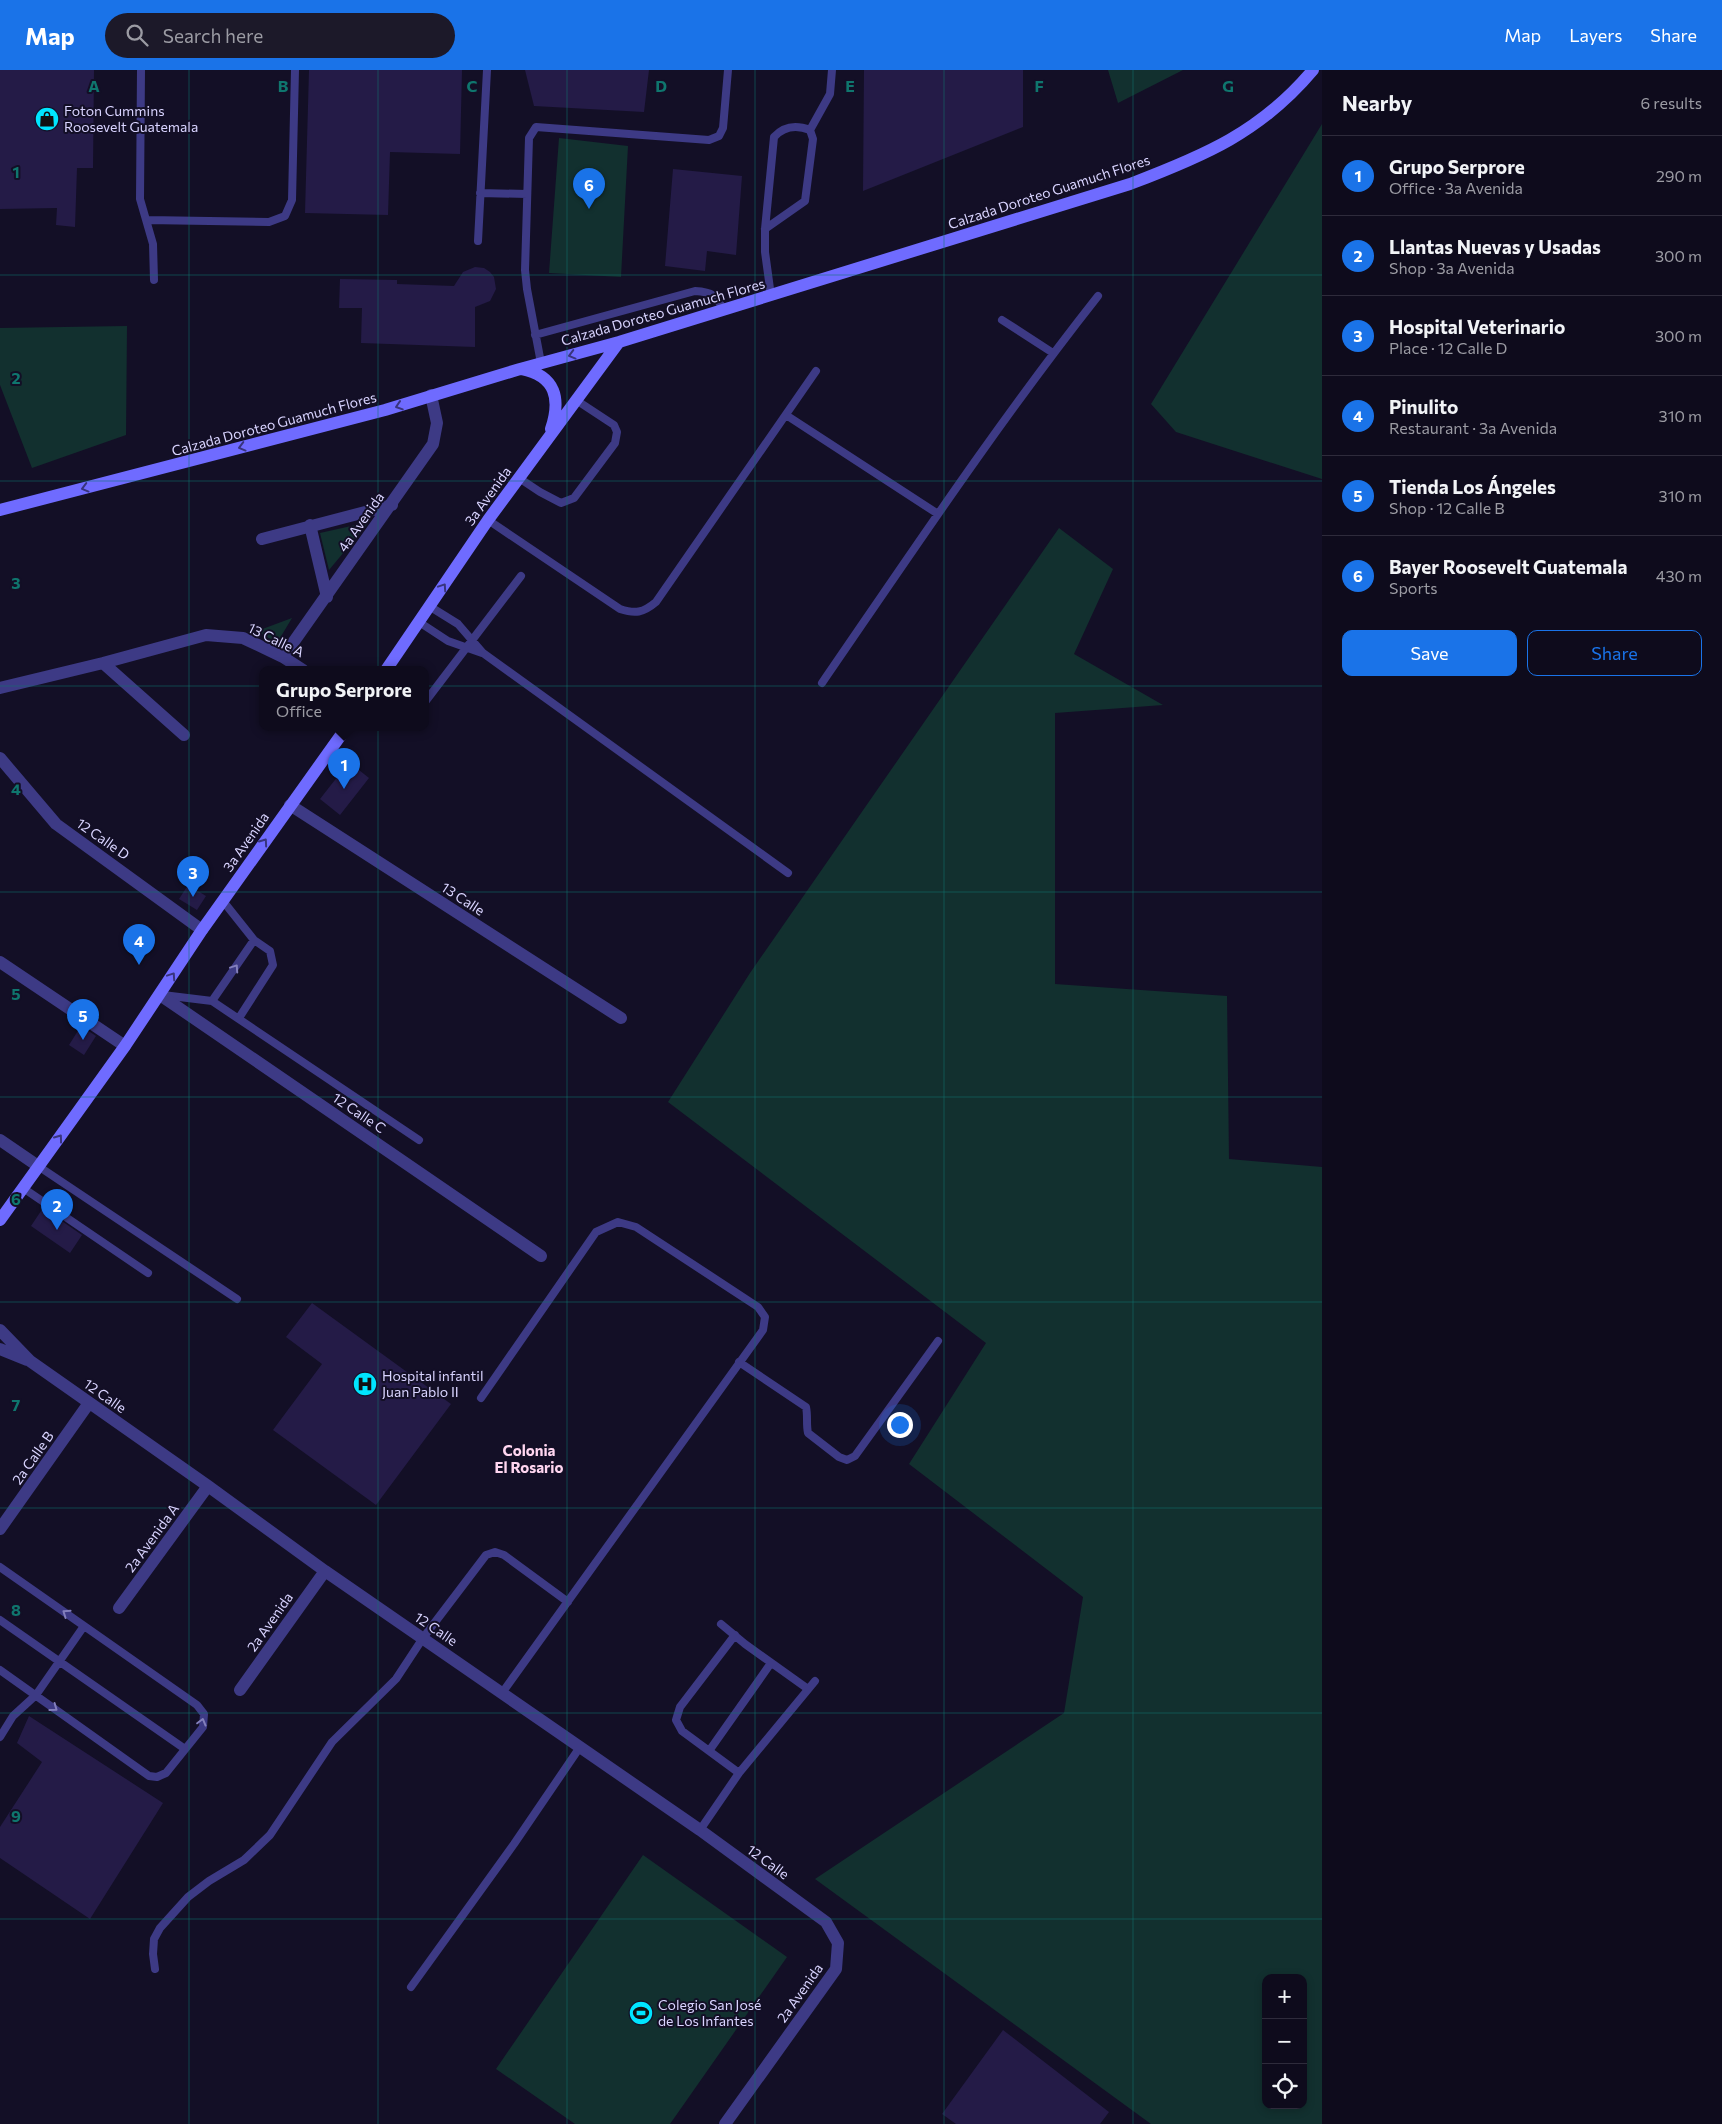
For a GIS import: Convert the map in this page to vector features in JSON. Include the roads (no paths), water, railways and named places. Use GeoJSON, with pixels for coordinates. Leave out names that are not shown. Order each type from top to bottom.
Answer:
{"type":"FeatureCollection","features":[{"type":"Feature","properties":{"kind":"main road","name":"Calzada Doroteo Guamuch Flores"},"geometry":{"type":"LineString","coordinates":[[0,510],[385,410],[771,296],[1130,184],[1182,165],[1226,144],[1256,124],[1309,73]]}},
{"type":"Feature","properties":{"kind":"main road","name":"3a Avenida"},"geometry":{"type":"LineString","coordinates":[[389,666],[488,520],[619,342]]}},
{"type":"Feature","properties":{"kind":"main road"},"geometry":{"type":"LineString","coordinates":[[520,369],[543,376],[552,388],[555,411],[547,439]]}},
{"type":"Feature","properties":{"kind":"main road","name":"3a Avenida"},"geometry":{"type":"LineString","coordinates":[[0,1220],[125,1046],[202,930],[344,731]]}},
{"type":"Feature","properties":{"kind":"street","name":"4a Avenida"},"geometry":{"type":"LineString","coordinates":[[283,657],[392,505],[433,444],[437,423],[431,395]]}},
{"type":"Feature","properties":{"kind":"street"},"geometry":{"type":"LineString","coordinates":[[262,539],[392,505]]}},
{"type":"Feature","properties":{"kind":"street"},"geometry":{"type":"LineString","coordinates":[[310,525],[327,596]]}},
{"type":"Feature","properties":{"kind":"street","name":"13 Calle A"},"geometry":{"type":"LineString","coordinates":[[103,663],[206,635],[243,638],[283,657],[297,666]]}},
{"type":"Feature","properties":{"kind":"street"},"geometry":{"type":"LineString","coordinates":[[0,688],[103,663],[184,735]]}},
{"type":"Feature","properties":{"kind":"street","name":"12 Calle D"},"geometry":{"type":"LineString","coordinates":[[0,758],[56,824],[202,930]]}},
{"type":"Feature","properties":{"kind":"street","name":"13 Calle"},"geometry":{"type":"LineString","coordinates":[[290,805],[621,1018]]}},
{"type":"Feature","properties":{"kind":"street"},"geometry":{"type":"LineString","coordinates":[[0,962],[125,1046]]}},
{"type":"Feature","properties":{"kind":"street","name":"12 Calle C"},"geometry":{"type":"LineString","coordinates":[[160,995],[541,1256]]}},
{"type":"Feature","properties":{"kind":"street"},"geometry":{"type":"LineString","coordinates":[[0,1140],[38,1166]]}},
{"type":"Feature","properties":{"kind":"street","name":"12 Calle"},"geometry":{"type":"LineString","coordinates":[[0,1330],[30,1361],[325,1571],[700,1830],[826,1922]]}},
{"type":"Feature","properties":{"kind":"street","name":"12 Calle"},"geometry":{"type":"LineString","coordinates":[[0,1349],[30,1361]]}},
{"type":"Feature","properties":{"kind":"street","name":"2a Calle B"},"geometry":{"type":"LineString","coordinates":[[0,1530],[89,1403]]}},
{"type":"Feature","properties":{"kind":"street","name":"2a Avenida A"},"geometry":{"type":"LineString","coordinates":[[119,1608],[208,1486]]}},
{"type":"Feature","properties":{"kind":"street","name":"2a Avenida"},"geometry":{"type":"LineString","coordinates":[[240,1690],[325,1571]]}},
{"type":"Feature","properties":{"kind":"street","name":"2a Avenida"},"geometry":{"type":"LineString","coordinates":[[725,2124],[836,1969],[838,1943],[826,1922]]}},
{"type":"Feature","properties":{"kind":"lane"},"geometry":{"type":"LineString","coordinates":[[141,70],[140,199],[153,244],[154,280]]}},
{"type":"Feature","properties":{"kind":"lane"},"geometry":{"type":"LineString","coordinates":[[146,220],[269,222],[285,216],[292,200],[295,70]]}},
{"type":"Feature","properties":{"kind":"lane"},"geometry":{"type":"LineString","coordinates":[[478,241],[487,70]]}},
{"type":"Feature","properties":{"kind":"lane"},"geometry":{"type":"LineString","coordinates":[[541,363],[525,270],[529,138],[536,127],[709,140],[719,136],[723,128],[728,70]]}},
{"type":"Feature","properties":{"kind":"lane"},"geometry":{"type":"LineString","coordinates":[[765,229],[806,201],[813,139],[810,130],[830,94],[832,70]]}},
{"type":"Feature","properties":{"kind":"lane"},"geometry":{"type":"LineString","coordinates":[[771,296],[765,252],[765,229],[774,138],[780,131],[788,128],[802,127],[810,130]]}},
{"type":"Feature","properties":{"kind":"lane"},"geometry":{"type":"LineString","coordinates":[[480,193],[528,194]]}},
{"type":"Feature","properties":{"kind":"lane"},"geometry":{"type":"LineString","coordinates":[[536,335],[695,291],[715,296],[724,310]]}},
{"type":"Feature","properties":{"kind":"lane"},"geometry":{"type":"LineString","coordinates":[[822,683],[938,514],[1053,354],[1098,296]]}},
{"type":"Feature","properties":{"kind":"lane"},"geometry":{"type":"LineString","coordinates":[[1002,320],[1053,354]]}},
{"type":"Feature","properties":{"kind":"lane"},"geometry":{"type":"LineString","coordinates":[[488,520],[620,609],[634,613],[646,611],[656,602],[816,371]]}},
{"type":"Feature","properties":{"kind":"lane"},"geometry":{"type":"LineString","coordinates":[[519,478],[561,503],[574,498],[593,474],[615,443],[617,432],[614,425],[576,400]]}},
{"type":"Feature","properties":{"kind":"lane"},"geometry":{"type":"LineString","coordinates":[[786,414],[938,514]]}},
{"type":"Feature","properties":{"kind":"lane"},"geometry":{"type":"LineString","coordinates":[[429,697],[521,576]]}},
{"type":"Feature","properties":{"kind":"lane"},"geometry":{"type":"LineString","coordinates":[[429,606],[458,624],[483,653],[788,873]]}},
{"type":"Feature","properties":{"kind":"lane"},"geometry":{"type":"LineString","coordinates":[[419,622],[448,641],[483,653]]}},
{"type":"Feature","properties":{"kind":"lane"},"geometry":{"type":"LineString","coordinates":[[223,901],[254,940],[270,952],[273,965],[239,1018]]}},
{"type":"Feature","properties":{"kind":"lane"},"geometry":{"type":"LineString","coordinates":[[212,1001],[254,940]]}},
{"type":"Feature","properties":{"kind":"lane"},"geometry":{"type":"LineString","coordinates":[[160,995],[212,1001],[419,1140]]}},
{"type":"Feature","properties":{"kind":"lane"},"geometry":{"type":"LineString","coordinates":[[38,1166],[237,1299]]}},
{"type":"Feature","properties":{"kind":"lane"},"geometry":{"type":"LineString","coordinates":[[22,1188],[148,1273]]}},
{"type":"Feature","properties":{"kind":"lane"},"geometry":{"type":"LineString","coordinates":[[481,1398],[596,1232],[618,1222],[636,1227],[758,1307],[765,1317],[762,1330],[740,1362],[502,1692]]}},
{"type":"Feature","properties":{"kind":"lane"},"geometry":{"type":"LineString","coordinates":[[740,1362],[806,1406],[808,1433],[839,1457],[847,1460],[855,1456],[938,1341]]}},
{"type":"Feature","properties":{"kind":"lane"},"geometry":{"type":"LineString","coordinates":[[155,1969],[152,1954],[154,1938],[160,1928],[188,1898],[209,1881],[244,1860],[270,1835],[332,1742],[396,1679],[423,1638],[486,1555],[495,1552],[504,1555],[568,1602]]}},
{"type":"Feature","properties":{"kind":"lane"},"geometry":{"type":"LineString","coordinates":[[0,1567],[201,1709],[204,1714],[203,1727],[166,1773],[157,1777],[149,1776],[0,1670]]}},
{"type":"Feature","properties":{"kind":"lane"},"geometry":{"type":"LineString","coordinates":[[0,1620],[184,1749]]}},
{"type":"Feature","properties":{"kind":"lane"},"geometry":{"type":"LineString","coordinates":[[721,1624],[808,1689]]}},
{"type":"Feature","properties":{"kind":"lane"},"geometry":{"type":"LineString","coordinates":[[0,1737],[13,1716],[36,1695],[84,1626]]}},
{"type":"Feature","properties":{"kind":"lane"},"geometry":{"type":"LineString","coordinates":[[735,1635],[680,1708],[676,1720],[682,1731],[739,1773]]}},
{"type":"Feature","properties":{"kind":"lane"},"geometry":{"type":"LineString","coordinates":[[709,1751],[771,1663]]}},
{"type":"Feature","properties":{"kind":"lane"},"geometry":{"type":"LineString","coordinates":[[700,1830],[739,1773],[815,1681]]}},
{"type":"Feature","properties":{"kind":"lane"},"geometry":{"type":"LineString","coordinates":[[411,1987],[514,1844],[580,1747]]}},
{"type":"Feature","properties":{"kind":"place","name":"Foton Cummins Roosevelt Guatemala"},"geometry":{"type":"Point","coordinates":[47,119]}},
{"type":"Feature","properties":{"kind":"place","name":"Bayer Roosevelt Guatemala"},"geometry":{"type":"Point","coordinates":[589,209]}},
{"type":"Feature","properties":{"kind":"place","name":"Grupo Serprore"},"geometry":{"type":"Point","coordinates":[344,789]}},
{"type":"Feature","properties":{"kind":"place","name":"Hospital Veterinario"},"geometry":{"type":"Point","coordinates":[193,897]}},
{"type":"Feature","properties":{"kind":"place","name":"Pinulito"},"geometry":{"type":"Point","coordinates":[139,965]}},
{"type":"Feature","properties":{"kind":"place","name":"Tienda Los Ángeles"},"geometry":{"type":"Point","coordinates":[83,1040]}},
{"type":"Feature","properties":{"kind":"place","name":"Llantas Nuevas y Usadas"},"geometry":{"type":"Point","coordinates":[57,1230]}},
{"type":"Feature","properties":{"kind":"place","name":"Hospital infantil Juan Pablo II"},"geometry":{"type":"Point","coordinates":[365,1384]}},
{"type":"Feature","properties":{"kind":"place","name":"Colegio San José de Los Infantes"},"geometry":{"type":"Point","coordinates":[641,2013]}},
{"type":"Feature","properties":{"kind":"district","name":"Colonia El Rosario"},"geometry":{"type":"Point","coordinates":[529,1460]}}]}
